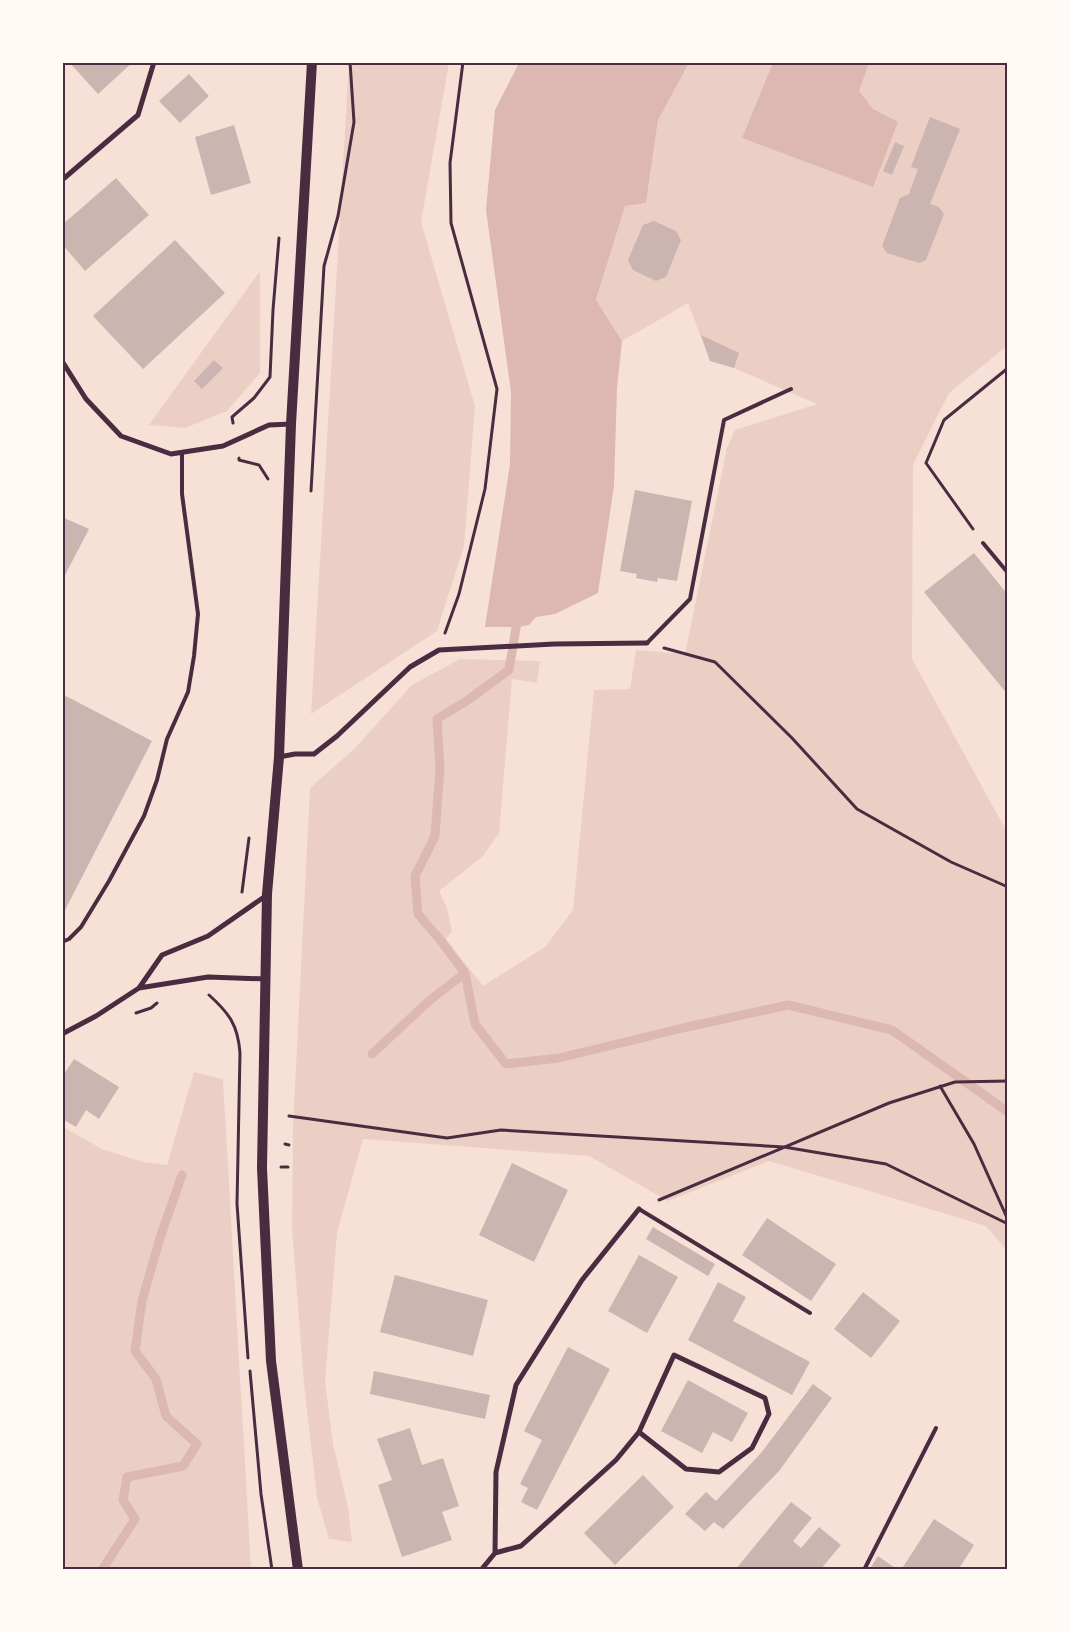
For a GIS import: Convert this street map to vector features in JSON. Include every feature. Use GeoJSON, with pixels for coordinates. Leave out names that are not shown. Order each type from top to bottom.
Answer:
{"type":"FeatureCollection","features":[{"type":"Feature","properties":{"kind":"main road"},"geometry":{"type":"LineString","coordinates":[[298,1570],[271,1362],[262,1168],[267,980],[267,894],[279,757],[291,424],[312,62]]}},
{"type":"Feature","properties":{"kind":"street"},"geometry":{"type":"LineString","coordinates":[[62,180],[138,115],[154,62]]}},
{"type":"Feature","properties":{"kind":"street"},"geometry":{"type":"LineString","coordinates":[[62,362],[86,399],[121,436],[171,454],[223,446],[269,425],[291,424]]}},
{"type":"Feature","properties":{"kind":"street"},"geometry":{"type":"LineString","coordinates":[[279,757],[295,754],[314,754],[337,736],[410,667],[439,650],[554,644],[647,643]]}},
{"type":"Feature","properties":{"kind":"street"},"geometry":{"type":"LineString","coordinates":[[62,1034],[96,1016],[139,988],[162,955],[208,936],[267,894]]}},
{"type":"Feature","properties":{"kind":"street"},"geometry":{"type":"LineString","coordinates":[[139,988],[208,977],[267,980]]}},
{"type":"Feature","properties":{"kind":"street"},"geometry":{"type":"LineString","coordinates":[[495,1553],[496,1472],[516,1385],[582,1280],[638,1209]]}},
{"type":"Feature","properties":{"kind":"street"},"geometry":{"type":"LineString","coordinates":[[481,1570],[495,1553],[522,1546],[616,1460],[639,1432],[674,1355],[765,1398],[769,1414],[752,1448],[719,1472],[686,1469],[639,1432]]}},
{"type":"Feature","properties":{"kind":"lane"},"geometry":{"type":"LineString","coordinates":[[647,643],[690,599],[724,420],[791,389]]}},
{"type":"Feature","properties":{"kind":"lane"},"geometry":{"type":"LineString","coordinates":[[62,942],[69,939],[81,927],[110,881],[144,816],[167,739],[188,692],[198,614],[183,502],[182,453]]}},
{"type":"Feature","properties":{"kind":"lane"},"geometry":{"type":"LineString","coordinates":[[983,543],[1008,574]]}},
{"type":"Feature","properties":{"kind":"lane"},"geometry":{"type":"LineString","coordinates":[[638,1209],[810,1313]]}},
{"type":"Feature","properties":{"kind":"lane"},"geometry":{"type":"LineString","coordinates":[[864,1570],[936,1428]]}},
{"type":"Feature","properties":{"kind":"path"},"geometry":{"type":"LineString","coordinates":[[311,499],[324,266],[338,216],[354,122],[350,62]]}},
{"type":"Feature","properties":{"kind":"path"},"geometry":{"type":"LineString","coordinates":[[439,650],[459,594],[485,489],[497,390],[451,223],[450,163],[463,62]]}},
{"type":"Feature","properties":{"kind":"path"},"geometry":{"type":"LineString","coordinates":[[270,482],[259,465],[240,460],[232,417],[254,398],[270,376],[273,310],[280,236]]}},
{"type":"Feature","properties":{"kind":"path"},"geometry":{"type":"LineString","coordinates":[[983,543],[926,463],[944,420],[1008,368]]}},
{"type":"Feature","properties":{"kind":"path"},"geometry":{"type":"LineString","coordinates":[[647,643],[715,662],[792,738],[857,809],[951,862],[1008,887]]}},
{"type":"Feature","properties":{"kind":"path"},"geometry":{"type":"LineString","coordinates":[[242,897],[250,830]]}},
{"type":"Feature","properties":{"kind":"path"},"geometry":{"type":"LineString","coordinates":[[208,993],[228,1014],[238,1035],[240,1053],[238,1164]]}},
{"type":"Feature","properties":{"kind":"path"},"geometry":{"type":"LineString","coordinates":[[638,1209],[889,1103],[955,1082],[1008,1081]]}},
{"type":"Feature","properties":{"kind":"path"},"geometry":{"type":"LineString","coordinates":[[940,1086],[974,1144],[1008,1220]]}},
{"type":"Feature","properties":{"kind":"path"},"geometry":{"type":"LineString","coordinates":[[289,1116],[448,1138],[501,1130],[784,1147],[886,1164],[1008,1224]]}},
{"type":"Feature","properties":{"kind":"shaded area"},"geometry":{"type":"Polygon","coordinates":[[[349,63],[449,63],[421,222],[475,406],[464,546],[437,631],[311,714],[349,63]]]}},
{"type":"Feature","properties":{"kind":"shaded area"},"geometry":{"type":"Polygon","coordinates":[[[519,63],[689,63],[658,120],[646,203],[625,206],[596,300],[622,341],[617,388],[614,486],[598,593],[555,614],[536,617],[529,625],[485,627],[510,464],[511,392],[486,210],[495,110],[519,63]]]}},
{"type":"Feature","properties":{"kind":"shaded area"},"geometry":{"type":"Polygon","coordinates":[[[689,63],[1007,63],[1007,346],[949,393],[913,465],[912,659],[1007,832],[1007,1251],[986,1226],[769,1161],[668,1201],[589,1156],[363,1139],[337,1233],[325,1382],[333,1444],[348,1507],[352,1542],[329,1539],[317,1498],[304,1384],[292,1228],[293,1126],[310,788],[355,748],[412,685],[460,659],[540,661],[537,683],[512,679],[499,833],[483,856],[439,891],[447,908],[452,931],[446,939],[483,986],[545,947],[573,910],[594,690],[630,689],[636,650],[685,654],[727,448],[735,430],[817,404],[734,368],[710,361],[688,303],[622,341],[596,301],[625,205],[646,203],[658,120],[689,63]]]}},
{"type":"Feature","properties":{"kind":"shaded area"},"geometry":{"type":"Polygon","coordinates":[[[773,63],[869,63],[859,91],[873,109],[898,122],[873,187],[742,138],[773,63]]]}},
{"type":"Feature","properties":{"kind":"shaded area"},"geometry":{"type":"Polygon","coordinates":[[[260,271],[260,373],[227,411],[185,428],[149,425],[260,271]]]}},
{"type":"Feature","properties":{"kind":"shaded area"},"geometry":{"type":"Polygon","coordinates":[[[194,1072],[223,1079],[251,1569],[63,1569],[63,1127],[102,1149],[143,1162],[167,1165],[194,1072]]]}},
{"type":"Feature","properties":{"kind":"building"},"geometry":{"type":"Polygon","coordinates":[[[69,62],[133,62],[98,94],[69,62]]]}},
{"type":"Feature","properties":{"kind":"building"},"geometry":{"type":"Polygon","coordinates":[[[189,74],[209,96],[180,123],[159,101],[189,74]]]}},
{"type":"Feature","properties":{"kind":"building"},"geometry":{"type":"Polygon","coordinates":[[[930,117],[960,129],[930,204],[939,207],[944,214],[926,260],[919,263],[887,253],[882,246],[900,198],[909,194],[918,169],[911,167],[930,117]]]}},
{"type":"Feature","properties":{"kind":"building"},"geometry":{"type":"Polygon","coordinates":[[[234,125],[251,183],[211,195],[195,137],[234,125]]]}},
{"type":"Feature","properties":{"kind":"building"},"geometry":{"type":"Polygon","coordinates":[[[895,142],[904,146],[892,175],[883,171],[895,142]]]}},
{"type":"Feature","properties":{"kind":"building"},"geometry":{"type":"Polygon","coordinates":[[[116,178],[149,215],[85,271],[62,244],[62,225],[116,178]]]}},
{"type":"Feature","properties":{"kind":"building"},"geometry":{"type":"Polygon","coordinates":[[[654,221],[676,231],[681,240],[666,277],[656,281],[633,270],[628,260],[643,225],[654,221]]]}},
{"type":"Feature","properties":{"kind":"building"},"geometry":{"type":"Polygon","coordinates":[[[175,240],[225,293],[143,369],[93,316],[175,240]]]}},
{"type":"Feature","properties":{"kind":"building"},"geometry":{"type":"Polygon","coordinates":[[[701,335],[739,353],[734,368],[710,361],[701,335]]]}},
{"type":"Feature","properties":{"kind":"building"},"geometry":{"type":"Polygon","coordinates":[[[214,360],[223,368],[202,389],[194,381],[214,360]]]}},
{"type":"Feature","properties":{"kind":"building"},"geometry":{"type":"Polygon","coordinates":[[[635,490],[692,501],[677,581],[658,578],[657,582],[636,578],[637,574],[620,571],[635,490]]]}},
{"type":"Feature","properties":{"kind":"building"},"geometry":{"type":"Polygon","coordinates":[[[62,517],[89,529],[62,581],[62,517]]]}},
{"type":"Feature","properties":{"kind":"building"},"geometry":{"type":"Polygon","coordinates":[[[974,553],[1008,595],[1008,695],[924,592],[974,553]]]}},
{"type":"Feature","properties":{"kind":"building"},"geometry":{"type":"Polygon","coordinates":[[[66,696],[152,741],[62,916],[62,702],[66,696]]]}},
{"type":"Feature","properties":{"kind":"building"},"geometry":{"type":"Polygon","coordinates":[[[74,1059],[119,1087],[99,1119],[86,1110],[76,1127],[62,1119],[62,1077],[74,1059]]]}},
{"type":"Feature","properties":{"kind":"building"},"geometry":{"type":"Polygon","coordinates":[[[512,1163],[568,1190],[534,1262],[479,1235],[512,1163]]]}},
{"type":"Feature","properties":{"kind":"building"},"geometry":{"type":"Polygon","coordinates":[[[767,1218],[836,1264],[811,1301],[742,1255],[767,1218]]]}},
{"type":"Feature","properties":{"kind":"building"},"geometry":{"type":"Polygon","coordinates":[[[653,1227],[715,1264],[708,1276],[646,1239],[653,1227]]]}},
{"type":"Feature","properties":{"kind":"building"},"geometry":{"type":"Polygon","coordinates":[[[639,1255],[678,1277],[647,1333],[608,1311],[639,1255]]]}},
{"type":"Feature","properties":{"kind":"building"},"geometry":{"type":"Polygon","coordinates":[[[395,1275],[488,1300],[473,1356],[380,1332],[395,1275]]]}},
{"type":"Feature","properties":{"kind":"building"},"geometry":{"type":"Polygon","coordinates":[[[718,1282],[746,1297],[733,1321],[810,1362],[792,1395],[688,1340],[718,1282]]]}},
{"type":"Feature","properties":{"kind":"building"},"geometry":{"type":"Polygon","coordinates":[[[863,1292],[900,1321],[871,1358],[834,1329],[863,1292]]]}},
{"type":"Feature","properties":{"kind":"building"},"geometry":{"type":"Polygon","coordinates":[[[568,1347],[610,1369],[537,1510],[521,1502],[528,1488],[520,1484],[542,1440],[524,1431],[568,1347]]]}},
{"type":"Feature","properties":{"kind":"building"},"geometry":{"type":"Polygon","coordinates":[[[374,1371],[490,1395],[485,1419],[370,1394],[374,1371]]]}},
{"type":"Feature","properties":{"kind":"building"},"geometry":{"type":"Polygon","coordinates":[[[688,1380],[748,1413],[732,1442],[713,1432],[702,1453],[661,1431],[688,1380]]]}},
{"type":"Feature","properties":{"kind":"building"},"geometry":{"type":"Polygon","coordinates":[[[813,1384],[832,1398],[779,1471],[723,1529],[714,1522],[705,1531],[685,1514],[706,1492],[716,1501],[761,1453],[813,1384]]]}},
{"type":"Feature","properties":{"kind":"building"},"geometry":{"type":"Polygon","coordinates":[[[410,1428],[422,1465],[443,1458],[459,1506],[442,1512],[452,1540],[402,1557],[378,1485],[392,1480],[377,1439],[410,1428]]]}},
{"type":"Feature","properties":{"kind":"building"},"geometry":{"type":"Polygon","coordinates":[[[643,1475],[674,1507],[615,1565],[584,1533],[643,1475]]]}},
{"type":"Feature","properties":{"kind":"building"},"geometry":{"type":"Polygon","coordinates":[[[791,1502],[812,1518],[793,1541],[801,1548],[819,1527],[841,1545],[820,1570],[735,1570],[791,1502]]]}},
{"type":"Feature","properties":{"kind":"building"},"geometry":{"type":"Polygon","coordinates":[[[934,1519],[974,1545],[958,1570],[901,1570],[934,1519]]]}},
{"type":"Feature","properties":{"kind":"building"},"geometry":{"type":"Polygon","coordinates":[[[878,1556],[898,1570],[869,1570],[878,1556]]]}},
{"type":"Feature","properties":{"kind":"waterway"},"geometry":{"type":"LineString","coordinates":[[372,1054],[430,1000],[465,973],[418,914],[415,876],[435,836],[440,768],[437,719],[468,700],[509,670],[518,616]]}},
{"type":"Feature","properties":{"kind":"waterway"},"geometry":{"type":"LineString","coordinates":[[465,973],[475,1024],[506,1064],[559,1058],[788,1005],[892,1030],[1008,1112]]}},
{"type":"Feature","properties":{"kind":"waterway"},"geometry":{"type":"LineString","coordinates":[[102,1570],[135,1519],[123,1500],[127,1477],[183,1466],[197,1444],[166,1416],[156,1379],[135,1351],[142,1301],[160,1238],[182,1175]]}}]}
